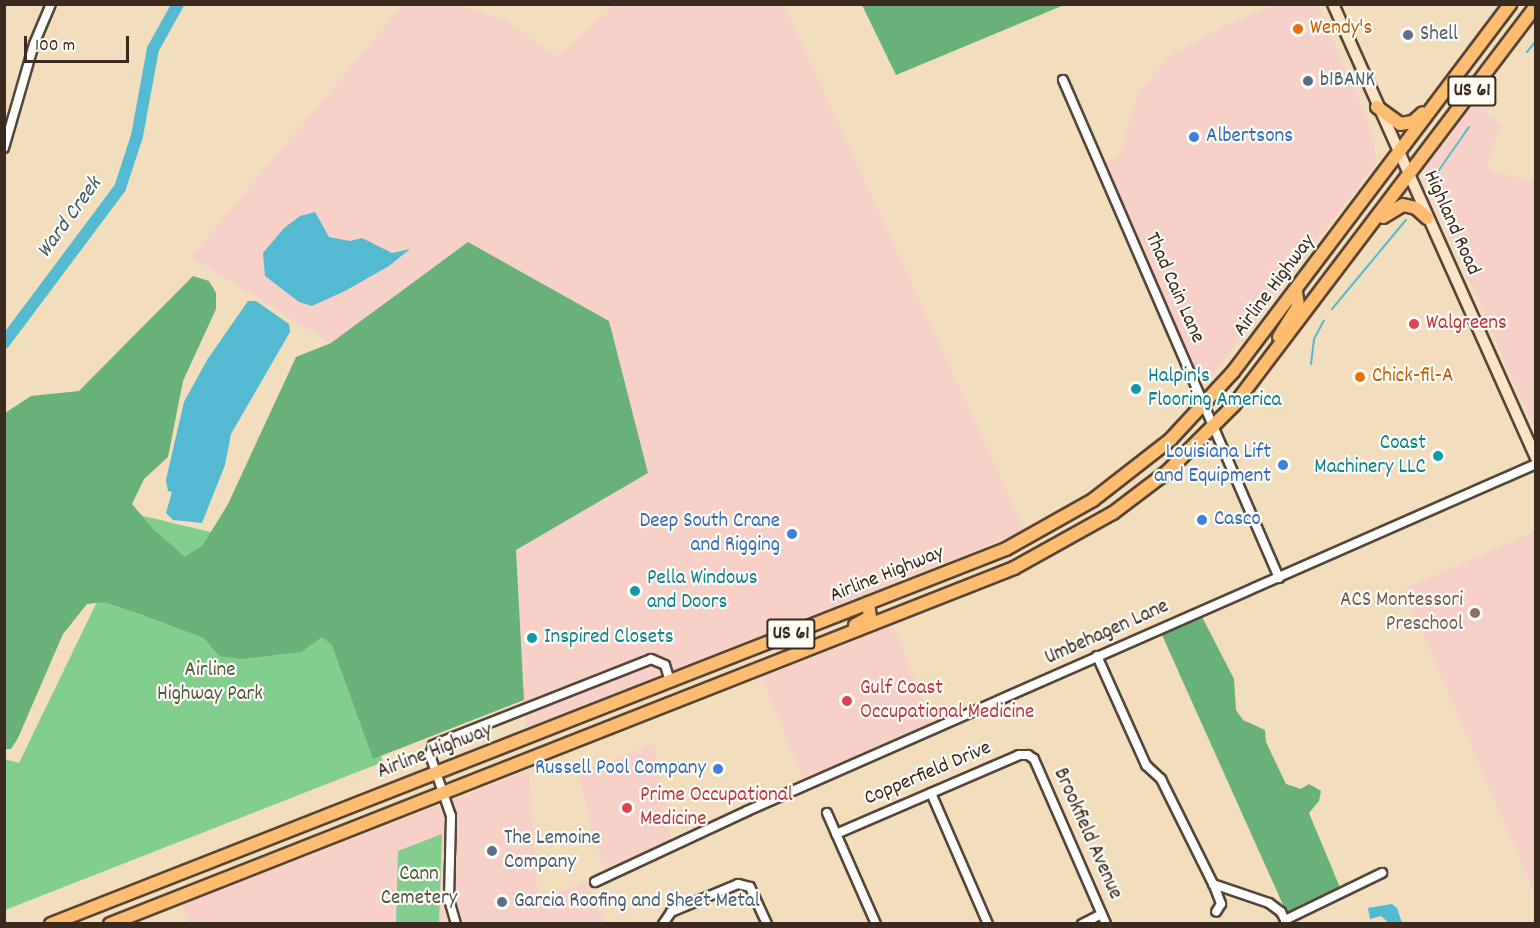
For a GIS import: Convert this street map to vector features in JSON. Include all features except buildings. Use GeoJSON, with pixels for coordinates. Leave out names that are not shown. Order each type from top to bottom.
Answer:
{"type":"FeatureCollection","features":[{"type":"Feature","properties":{"kind":"highway","name":"Airline Highway"},"geometry":{"type":"LineString","coordinates":[[51,924],[1006,549],[1050,526],[1136,469],[1205,404],[1296,291],[1510,4]]}},
{"type":"Feature","properties":{"kind":"highway","name":"Airline Highway"},"geometry":{"type":"LineString","coordinates":[[110,924],[1014,568],[1061,545],[1113,513],[1212,430],[1234,405],[1536,6]]}},
{"type":"Feature","properties":{"kind":"highway"},"geometry":{"type":"LineString","coordinates":[[1377,108],[1396,122],[1407,124],[1444,94]]}},
{"type":"Feature","properties":{"kind":"highway"},"geometry":{"type":"LineString","coordinates":[[1364,234],[1399,205],[1411,206],[1427,218]]}},
{"type":"Feature","properties":{"kind":"highway"},"geometry":{"type":"LineString","coordinates":[[1234,405],[1295,313],[1300,300],[1296,291]]}},
{"type":"Feature","properties":{"kind":"highway"},"geometry":{"type":"LineString","coordinates":[[730,680],[774,657],[866,620],[871,614],[868,603]]}},
{"type":"Feature","properties":{"kind":"highway"},"geometry":{"type":"LineString","coordinates":[[169,877],[177,897]]}},
{"type":"Feature","properties":{"kind":"main road","name":"Highland Road"},"geometry":{"type":"LineString","coordinates":[[1333,4],[1398,155],[1536,458]]}},
{"type":"Feature","properties":{"kind":"street"},"geometry":{"type":"LineString","coordinates":[[4,148],[34,44],[51,4]]}},
{"type":"Feature","properties":{"kind":"street","name":"Thad Cain Lane"},"geometry":{"type":"LineString","coordinates":[[1063,80],[1205,404],[1212,430],[1279,578]]}},
{"type":"Feature","properties":{"kind":"street","name":"Umbehagen Lane"},"geometry":{"type":"LineString","coordinates":[[595,882],[1097,656],[1536,464]]}},
{"type":"Feature","properties":{"kind":"street"},"geometry":{"type":"LineString","coordinates":[[1097,656],[1146,765],[1161,779],[1213,884],[1221,904],[1216,912]]}},
{"type":"Feature","properties":{"kind":"street"},"geometry":{"type":"LineString","coordinates":[[456,924],[449,899],[451,816],[430,755],[433,745],[651,659],[665,665],[670,681]]}},
{"type":"Feature","properties":{"kind":"street","name":"Copperfield Drive"},"geometry":{"type":"LineString","coordinates":[[836,834],[1018,755],[1034,759]]}},
{"type":"Feature","properties":{"kind":"street","name":"Brookfield Avenue"},"geometry":{"type":"LineString","coordinates":[[1034,759],[1106,924]]}},
{"type":"Feature","properties":{"kind":"street"},"geometry":{"type":"LineString","coordinates":[[931,793],[987,924]]}},
{"type":"Feature","properties":{"kind":"street"},"geometry":{"type":"LineString","coordinates":[[827,813],[876,924]]}},
{"type":"Feature","properties":{"kind":"street"},"geometry":{"type":"LineString","coordinates":[[1213,884],[1269,903],[1286,922],[1382,873]]}},
{"type":"Feature","properties":{"kind":"street"},"geometry":{"type":"LineString","coordinates":[[663,924],[671,912],[731,885],[744,884],[753,893],[767,924]]}},
{"type":"Feature","properties":{"kind":"street"},"geometry":{"type":"LineString","coordinates":[[1082,924],[1102,914]]}},
{"type":"Feature","properties":{"kind":"shaded area"},"geometry":{"type":"Polygon","coordinates":[[[403,5],[459,5],[510,23],[557,57],[615,5],[784,5],[1025,531],[526,729],[516,550],[648,473],[332,344],[191,257],[403,5]]]}},
{"type":"Feature","properties":{"kind":"shaded area"},"geometry":{"type":"Polygon","coordinates":[[[1277,5],[1318,5],[1371,128],[1377,162],[1194,399],[1094,166],[1119,157],[1138,94],[1169,57],[1230,23],[1277,5]]]}},
{"type":"Feature","properties":{"kind":"shaded area"},"geometry":{"type":"Polygon","coordinates":[[[1474,103],[1503,127],[1495,139],[1486,168],[1535,183],[1535,430],[1425,180],[1426,166],[1474,103]]]}},
{"type":"Feature","properties":{"kind":"shaded area"},"geometry":{"type":"Polygon","coordinates":[[[1535,531],[1535,894],[1404,589],[1535,531]]]}},
{"type":"Feature","properties":{"kind":"shaded area","name":"Gulf Coast Occupational Medicine"},"geometry":{"type":"Polygon","coordinates":[[[893,625],[934,726],[803,779],[762,678],[893,625]]]}},
{"type":"Feature","properties":{"kind":"shaded area","name":"Prime Occupational Medicine"},"geometry":{"type":"Polygon","coordinates":[[[654,744],[672,843],[605,874],[578,773],[654,744]]]}},
{"type":"Feature","properties":{"kind":"shaded area"},"geometry":{"type":"Polygon","coordinates":[[[529,770],[538,901],[587,881],[606,923],[189,924],[182,905],[529,770]]]}},
{"type":"Feature","properties":{"kind":"green space"},"geometry":{"type":"Polygon","coordinates":[[[862,5],[1064,5],[896,75],[862,5]]]}},
{"type":"Feature","properties":{"kind":"green space"},"geometry":{"type":"Polygon","coordinates":[[[468,242],[609,321],[648,473],[516,550],[524,700],[373,759],[332,645],[322,637],[301,652],[242,659],[219,656],[204,638],[104,602],[87,604],[63,634],[18,738],[11,749],[5,749],[5,413],[31,396],[79,391],[193,276],[209,281],[216,293],[216,309],[183,381],[168,457],[144,479],[132,504],[152,528],[185,557],[203,545],[228,504],[296,357],[331,343],[468,242]]]}},
{"type":"Feature","properties":{"kind":"green space","name":"Airline Highway Park"},"geometry":{"type":"Polygon","coordinates":[[[139,515],[308,555],[383,762],[5,910],[4,759],[19,763],[139,515]]]}},
{"type":"Feature","properties":{"kind":"green space"},"geometry":{"type":"Polygon","coordinates":[[[1202,617],[1234,679],[1236,710],[1243,720],[1265,730],[1266,742],[1286,784],[1301,789],[1309,784],[1321,791],[1319,801],[1309,813],[1341,890],[1288,916],[1162,635],[1202,617]]]}},
{"type":"Feature","properties":{"kind":"green space","name":"Cann Cemetery"},"geometry":{"type":"Polygon","coordinates":[[[442,834],[439,923],[396,923],[398,851],[442,834]]]}},
{"type":"Feature","properties":{"kind":"water"},"geometry":{"type":"Polygon","coordinates":[[[315,212],[329,237],[350,241],[362,238],[392,253],[410,249],[389,266],[345,291],[312,306],[299,302],[265,276],[263,253],[284,228],[300,216],[315,212]]]}},
{"type":"Feature","properties":{"kind":"water"},"geometry":{"type":"Polygon","coordinates":[[[248,301],[256,301],[289,324],[290,332],[231,434],[225,465],[202,523],[173,520],[166,513],[172,492],[168,491],[166,480],[184,402],[207,360],[248,301]]]}},
{"type":"Feature","properties":{"kind":"water"},"geometry":{"type":"Polygon","coordinates":[[[1392,904],[1397,908],[1402,923],[1389,923],[1381,916],[1370,919],[1368,908],[1392,904]]]}},
{"type":"Feature","properties":{"kind":"waterway","name":"Ward Creek"},"geometry":{"type":"LineString","coordinates":[[4,343],[120,188],[137,136],[153,49],[178,4]]}},
{"type":"Feature","properties":{"kind":"waterway"},"geometry":{"type":"LineString","coordinates":[[1527,52],[1536,41]]}},
{"type":"Feature","properties":{"kind":"waterway"},"geometry":{"type":"LineString","coordinates":[[1437,173],[1469,127]]}},
{"type":"Feature","properties":{"kind":"waterway"},"geometry":{"type":"LineString","coordinates":[[1332,309],[1406,220]]}},
{"type":"Feature","properties":{"kind":"waterway"},"geometry":{"type":"LineString","coordinates":[[1311,364],[1314,339],[1324,320]]}},
{"type":"Feature","properties":{"kind":"place","name":"Wendy's"},"geometry":{"type":"Point","coordinates":[1298,29]}},
{"type":"Feature","properties":{"kind":"place","name":"Shell"},"geometry":{"type":"Point","coordinates":[1408,35]}},
{"type":"Feature","properties":{"kind":"place","name":"b1BANK"},"geometry":{"type":"Point","coordinates":[1308,81]}},
{"type":"Feature","properties":{"kind":"place","name":"Albertsons"},"geometry":{"type":"Point","coordinates":[1194,137]}},
{"type":"Feature","properties":{"kind":"place","name":"Walgreens"},"geometry":{"type":"Point","coordinates":[1414,324]}},
{"type":"Feature","properties":{"kind":"place","name":"Chick-fil-A"},"geometry":{"type":"Point","coordinates":[1360,377]}},
{"type":"Feature","properties":{"kind":"place","name":"Halpin's Flooring America"},"geometry":{"type":"Point","coordinates":[1136,389]}},
{"type":"Feature","properties":{"kind":"place","name":"Coast Machinery LLC"},"geometry":{"type":"Point","coordinates":[1438,456]}},
{"type":"Feature","properties":{"kind":"place","name":"Louisiana Lift and Equipment"},"geometry":{"type":"Point","coordinates":[1283,465]}},
{"type":"Feature","properties":{"kind":"place","name":"Casco"},"geometry":{"type":"Point","coordinates":[1202,520]}},
{"type":"Feature","properties":{"kind":"place","name":"Deep South Crane and Rigging"},"geometry":{"type":"Point","coordinates":[792,534]}},
{"type":"Feature","properties":{"kind":"place","name":"Pella Windows and Doors"},"geometry":{"type":"Point","coordinates":[635,591]}},
{"type":"Feature","properties":{"kind":"place","name":"ACS Montessori Preschool"},"geometry":{"type":"Point","coordinates":[1475,613]}},
{"type":"Feature","properties":{"kind":"place","name":"Inspired Closets"},"geometry":{"type":"Point","coordinates":[532,638]}},
{"type":"Feature","properties":{"kind":"place","name":"Gulf Coast Occupational Medicine"},"geometry":{"type":"Point","coordinates":[847,701]}},
{"type":"Feature","properties":{"kind":"place","name":"Russell Pool Company"},"geometry":{"type":"Point","coordinates":[718,769]}},
{"type":"Feature","properties":{"kind":"place","name":"Prime Occupational Medicine"},"geometry":{"type":"Point","coordinates":[627,808]}},
{"type":"Feature","properties":{"kind":"place","name":"The Lemoine Company"},"geometry":{"type":"Point","coordinates":[492,851]}},
{"type":"Feature","properties":{"kind":"place","name":"Garcia Roofing and Sheet Metal"},"geometry":{"type":"Point","coordinates":[502,902]}}]}
